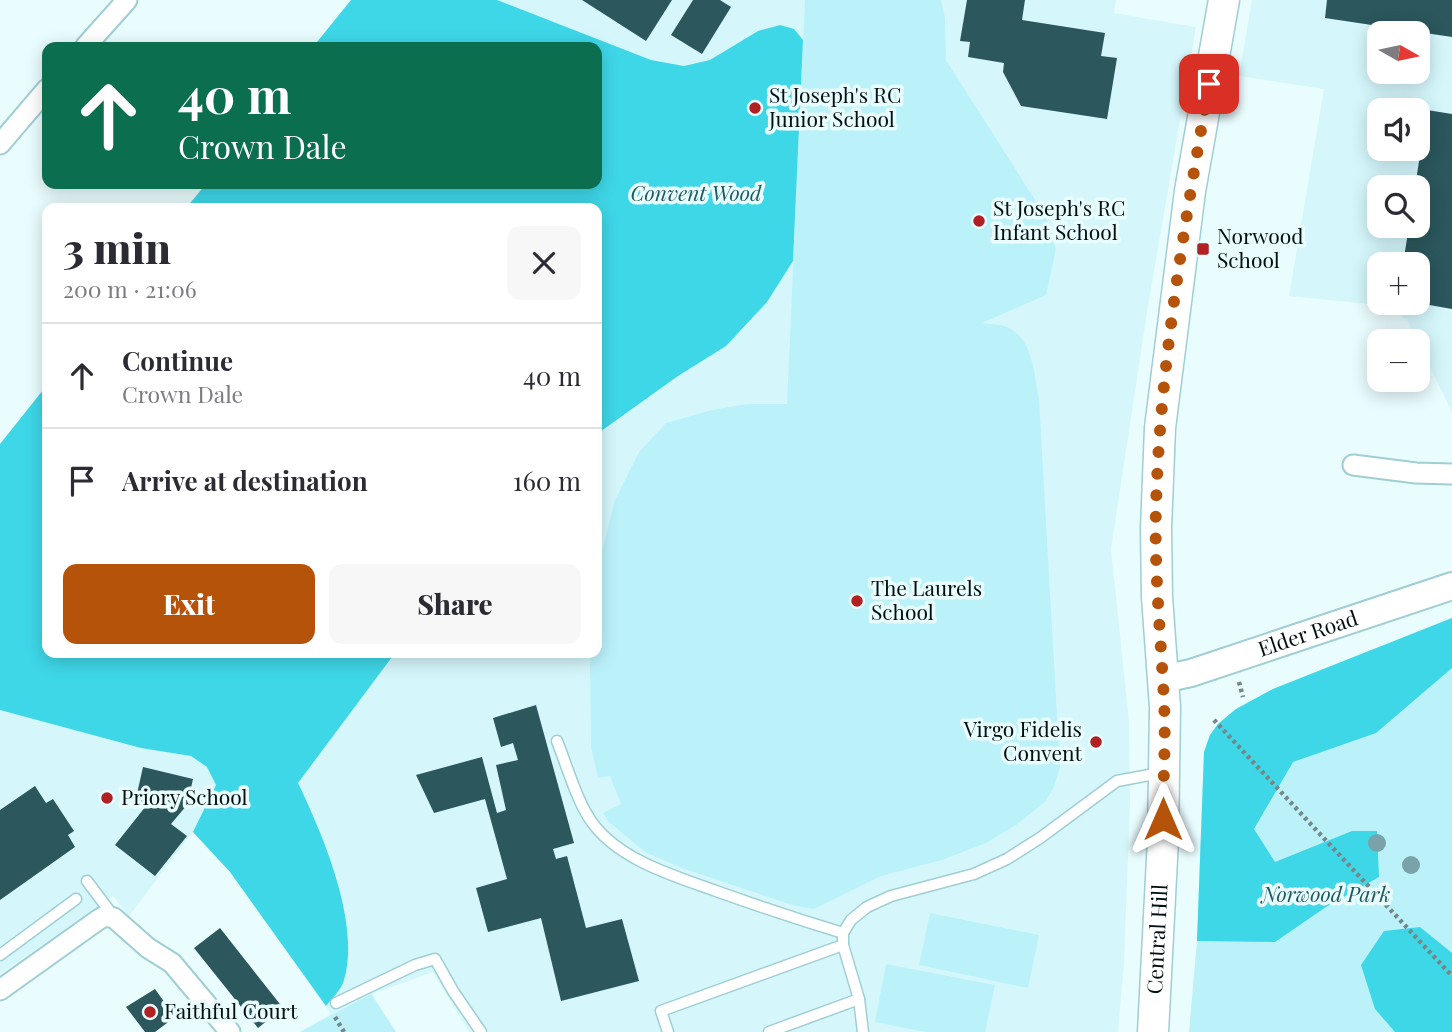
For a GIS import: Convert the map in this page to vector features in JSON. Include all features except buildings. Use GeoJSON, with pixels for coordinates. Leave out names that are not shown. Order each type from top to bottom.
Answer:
{"type":"FeatureCollection","features":[{"type":"Feature","properties":{"kind":"main road","name":"Central Hill"},"geometry":{"type":"LineString","coordinates":[[1153,1032],[1164,772],[1156,529],[1160,428],[1191,191],[1224,0]]}},
{"type":"Feature","properties":{"kind":"main road","name":"Elder Road"},"geometry":{"type":"LineString","coordinates":[[1163,679],[1191,673],[1452,586]]}},
{"type":"Feature","properties":{"kind":"street"},"geometry":{"type":"LineString","coordinates":[[89,42],[127,0]]}},
{"type":"Feature","properties":{"kind":"street"},"geometry":{"type":"LineString","coordinates":[[0,144],[42,95]]}},
{"type":"Feature","properties":{"kind":"street"},"geometry":{"type":"LineString","coordinates":[[1353,465],[1416,473],[1452,474]]}},
{"type":"Feature","properties":{"kind":"street"},"geometry":{"type":"LineString","coordinates":[[0,990],[106,916],[114,918],[148,948],[172,963],[230,1032]]}},
{"type":"Feature","properties":{"kind":"lane"},"geometry":{"type":"LineString","coordinates":[[558,741],[575,786],[594,825],[615,844],[647,866],[757,906],[843,933]]}},
{"type":"Feature","properties":{"kind":"lane"},"geometry":{"type":"LineString","coordinates":[[863,1032],[859,999],[843,945],[843,933],[851,920],[867,907],[891,896],[974,874],[1007,859],[1117,781],[1164,772]]}},
{"type":"Feature","properties":{"kind":"lane"},"geometry":{"type":"LineString","coordinates":[[87,880],[114,918]]}},
{"type":"Feature","properties":{"kind":"lane"},"geometry":{"type":"LineString","coordinates":[[0,955],[76,899]]}},
{"type":"Feature","properties":{"kind":"lane"},"geometry":{"type":"LineString","coordinates":[[668,1032],[661,1011],[843,945]]}},
{"type":"Feature","properties":{"kind":"lane"},"geometry":{"type":"LineString","coordinates":[[336,1003],[415,965],[435,959],[481,1032]]}},
{"type":"Feature","properties":{"kind":"lane"},"geometry":{"type":"LineString","coordinates":[[769,1032],[859,999]]}},
{"type":"Feature","properties":{"kind":"path"},"geometry":{"type":"LineString","coordinates":[[1238,682],[1244,697]]}},
{"type":"Feature","properties":{"kind":"path"},"geometry":{"type":"LineString","coordinates":[[1214,720],[1452,976]]}},
{"type":"Feature","properties":{"kind":"shaded area","name":"The Laurels School"},"geometry":{"type":"Polygon","coordinates":[[[495,0],[1116,0],[1114,13],[1196,27],[1147,312],[1111,549],[1129,721],[1130,805],[1124,962],[1118,1032],[469,1032],[433,972],[372,994],[396,1032],[300,1032],[331,1014],[230,872],[391,658],[602,658],[602,386],[685,87],[602,49],[602,42],[587,42],[495,0]]]}},
{"type":"Feature","properties":{"kind":"shaded area"},"geometry":{"type":"Polygon","coordinates":[[[1252,0],[1452,0],[1452,412],[1430,367],[1430,329],[1411,329],[1407,320],[1400,315],[1430,315],[1430,252],[1367,252],[1367,304],[1289,296],[1324,89],[1239,76],[1252,0]]]}},
{"type":"Feature","properties":{"kind":"shaded area","name":"Priory School"},"geometry":{"type":"Polygon","coordinates":[[[0,626],[42,650],[42,658],[58,658],[118,685],[218,777],[212,802],[193,832],[129,916],[113,896],[0,974],[0,626]]]}},
{"type":"Feature","properties":{"kind":"green space","name":"Convent Wood"},"geometry":{"type":"Polygon","coordinates":[[[351,0],[497,0],[651,60],[684,66],[710,60],[758,31],[780,25],[794,29],[803,40],[793,261],[767,302],[726,346],[678,376],[602,430],[602,203],[190,203],[202,189],[602,189],[602,42],[317,42],[351,0]]]}},
{"type":"Feature","properties":{"kind":"green space"},"geometry":{"type":"Polygon","coordinates":[[[805,0],[941,0],[945,18],[946,60],[1046,217],[1056,249],[1046,295],[982,323],[1004,326],[1014,331],[1027,346],[1039,399],[1060,768],[1054,787],[1045,802],[1016,825],[986,843],[942,860],[881,876],[814,909],[792,905],[682,868],[645,852],[609,822],[603,813],[621,804],[610,776],[598,778],[591,747],[590,658],[602,658],[602,551],[615,500],[639,452],[666,423],[712,410],[747,404],[787,404],[805,0]]]}},
{"type":"Feature","properties":{"kind":"green space"},"geometry":{"type":"Polygon","coordinates":[[[42,391],[42,658],[391,658],[298,783],[328,852],[343,906],[347,932],[348,957],[344,980],[326,1006],[230,872],[193,832],[216,785],[207,767],[191,756],[141,748],[0,710],[0,444],[42,391]]]}},
{"type":"Feature","properties":{"kind":"green space","name":"Norwood Park"},"geometry":{"type":"Polygon","coordinates":[[[1452,618],[1452,1032],[1189,1032],[1197,941],[1204,752],[1210,735],[1218,724],[1236,709],[1273,689],[1452,618]]]}},
{"type":"Feature","properties":{"kind":"green space"},"geometry":{"type":"Polygon","coordinates":[[[1452,618],[1452,668],[1376,733],[1293,762],[1254,829],[1275,862],[1352,831],[1377,831],[1379,877],[1326,907],[1275,942],[1197,941],[1204,752],[1210,735],[1218,724],[1236,709],[1273,689],[1452,618]]]}},
{"type":"Feature","properties":{"kind":"green space"},"geometry":{"type":"Polygon","coordinates":[[[930,913],[1039,935],[1028,988],[919,965],[930,913]]]}},
{"type":"Feature","properties":{"kind":"green space"},"geometry":{"type":"Polygon","coordinates":[[[1420,927],[1452,953],[1452,1032],[1395,1032],[1375,1009],[1361,965],[1384,931],[1420,927]]]}},
{"type":"Feature","properties":{"kind":"green space"},"geometry":{"type":"Polygon","coordinates":[[[886,964],[995,985],[985,1032],[925,1032],[875,1022],[886,964]]]}},
{"type":"Feature","properties":{"kind":"green space"},"geometry":{"type":"Polygon","coordinates":[[[371,994],[396,1032],[300,1032],[371,994]]]}},
{"type":"Feature","properties":{"kind":"place","name":"St Joseph's RC Junior School"},"geometry":{"type":"Point","coordinates":[755,108]}},
{"type":"Feature","properties":{"kind":"place","name":"St Joseph's RC Infant School"},"geometry":{"type":"Point","coordinates":[979,221]}},
{"type":"Feature","properties":{"kind":"place","name":"Norwood School"},"geometry":{"type":"Point","coordinates":[1203,249]}},
{"type":"Feature","properties":{"kind":"place","name":"The Laurels School"},"geometry":{"type":"Point","coordinates":[857,601]}},
{"type":"Feature","properties":{"kind":"place","name":"Virgo Fidelis Convent"},"geometry":{"type":"Point","coordinates":[1096,742]}},
{"type":"Feature","properties":{"kind":"place","name":"Priory School"},"geometry":{"type":"Point","coordinates":[107,798]}},
{"type":"Feature","properties":{"kind":"place","name":"Faithful Court"},"geometry":{"type":"Point","coordinates":[150,1012]}},
{"type":"Feature","properties":{"kind":"route"},"geometry":{"type":"LineString","coordinates":[[1163,819],[1164,706],[1156,529],[1160,428],[1191,191],[1209,84]]}}]}
